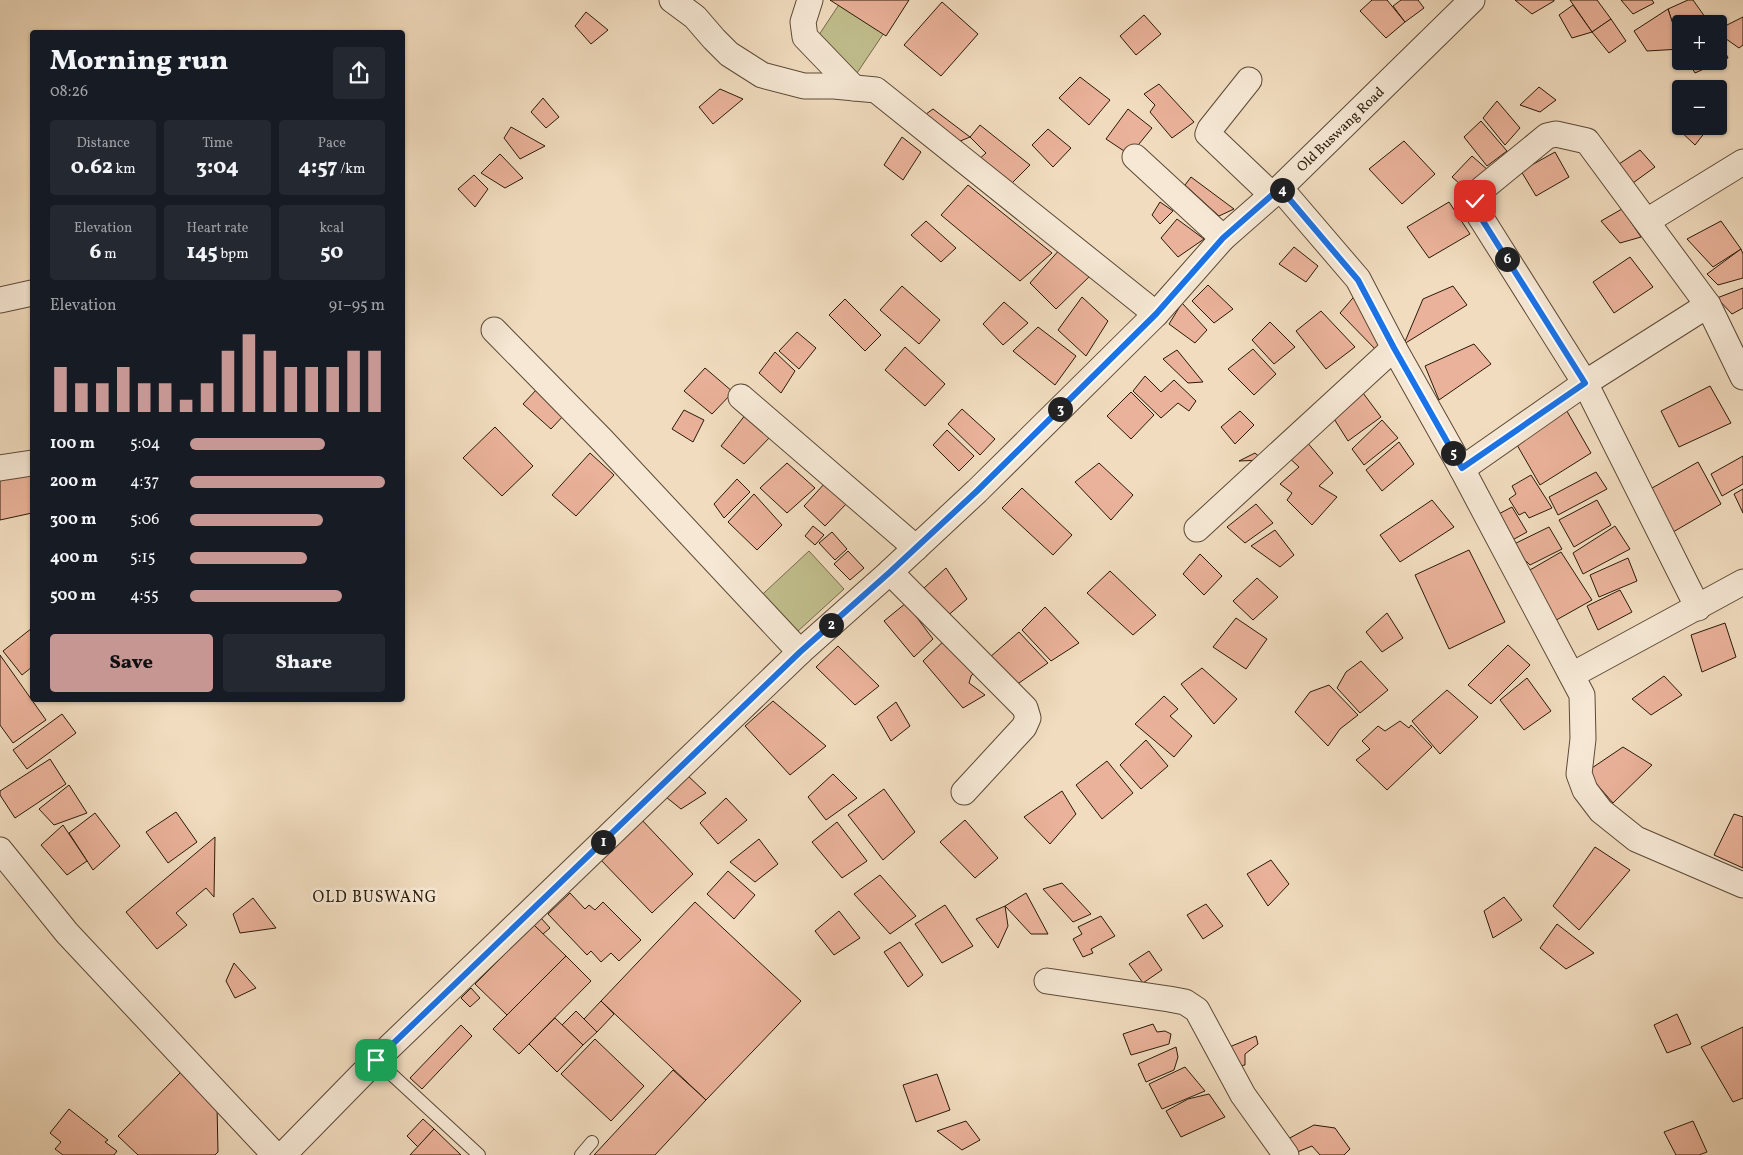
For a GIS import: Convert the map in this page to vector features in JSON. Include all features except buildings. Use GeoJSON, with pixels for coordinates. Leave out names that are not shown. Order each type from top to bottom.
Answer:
{"type":"FeatureCollection","features":[{"type":"Feature","properties":{"kind":"street"},"geometry":{"type":"LineString","coordinates":[[672,0],[696,17],[729,54],[762,75],[804,86],[876,90],[1156,314]]}},
{"type":"Feature","properties":{"kind":"street"},"geometry":{"type":"LineString","coordinates":[[810,0],[803,22],[805,37],[854,88]]}},
{"type":"Feature","properties":{"kind":"street","name":"Old Buswang Road"},"geometry":{"type":"LineString","coordinates":[[283,1155],[376,1060],[800,652],[977,491],[1156,314],[1223,238],[1276,192],[1472,0]]}},
{"type":"Feature","properties":{"kind":"street"},"geometry":{"type":"LineString","coordinates":[[1249,80],[1208,134],[1276,192],[1358,280],[1462,468],[1582,695],[1583,739],[1579,774],[1585,790],[1601,811],[1636,839],[1743,885]]}},
{"type":"Feature","properties":{"kind":"street"},"geometry":{"type":"LineString","coordinates":[[1698,608],[1585,383],[1476,210],[1475,201],[1482,189],[1547,136],[1556,134],[1587,141],[1708,304],[1743,378]]}},
{"type":"Feature","properties":{"kind":"street"},"geometry":{"type":"LineString","coordinates":[[1135,157],[1223,238]]}},
{"type":"Feature","properties":{"kind":"street"},"geometry":{"type":"LineString","coordinates":[[1647,221],[1743,162]]}},
{"type":"Feature","properties":{"kind":"street"},"geometry":{"type":"LineString","coordinates":[[0,300],[30,293]]}},
{"type":"Feature","properties":{"kind":"street"},"geometry":{"type":"LineString","coordinates":[[1462,468],[1585,383],[1708,304]]}},
{"type":"Feature","properties":{"kind":"street"},"geometry":{"type":"LineString","coordinates":[[494,330],[602,440],[800,652]]}},
{"type":"Feature","properties":{"kind":"street"},"geometry":{"type":"LineString","coordinates":[[1197,529],[1394,348]]}},
{"type":"Feature","properties":{"kind":"street"},"geometry":{"type":"LineString","coordinates":[[741,397],[916,548]]}},
{"type":"Feature","properties":{"kind":"street"},"geometry":{"type":"LineString","coordinates":[[0,468],[30,463]]}},
{"type":"Feature","properties":{"kind":"street"},"geometry":{"type":"LineString","coordinates":[[890,572],[1025,708],[1028,718],[1024,727],[964,792]]}},
{"type":"Feature","properties":{"kind":"street"},"geometry":{"type":"LineString","coordinates":[[1572,675],[1743,582]]}},
{"type":"Feature","properties":{"kind":"street"},"geometry":{"type":"LineString","coordinates":[[0,850],[67,933],[275,1155]]}},
{"type":"Feature","properties":{"kind":"street"},"geometry":{"type":"LineString","coordinates":[[1046,982],[1169,998],[1185,1002],[1197,1010],[1243,1095],[1286,1155]]}},
{"type":"Feature","properties":{"kind":"lane"},"geometry":{"type":"LineString","coordinates":[[376,1060],[479,1155]]}},
{"type":"Feature","properties":{"kind":"lane"},"geometry":{"type":"LineString","coordinates":[[581,1155],[592,1142]]}},
{"type":"Feature","properties":{"kind":"shaded area"},"geometry":{"type":"Polygon","coordinates":[[[842,0],[906,0],[853,79],[809,50],[842,0]]]}},
{"type":"Feature","properties":{"kind":"shaded area"},"geometry":{"type":"Polygon","coordinates":[[[809,551],[844,589],[786,642],[751,605],[809,551]]]}},
{"type":"Feature","properties":{"kind":"district","name":"OLD BUSWANG"},"geometry":{"type":"Point","coordinates":[375,896]}},
{"type":"Feature","properties":{"kind":"route"},"geometry":{"type":"LineString","coordinates":[[376,1060],[800,652],[977,491],[1156,314],[1223,238],[1280,188],[1358,280],[1462,468],[1585,383],[1476,210],[1475,201]]}}]}
